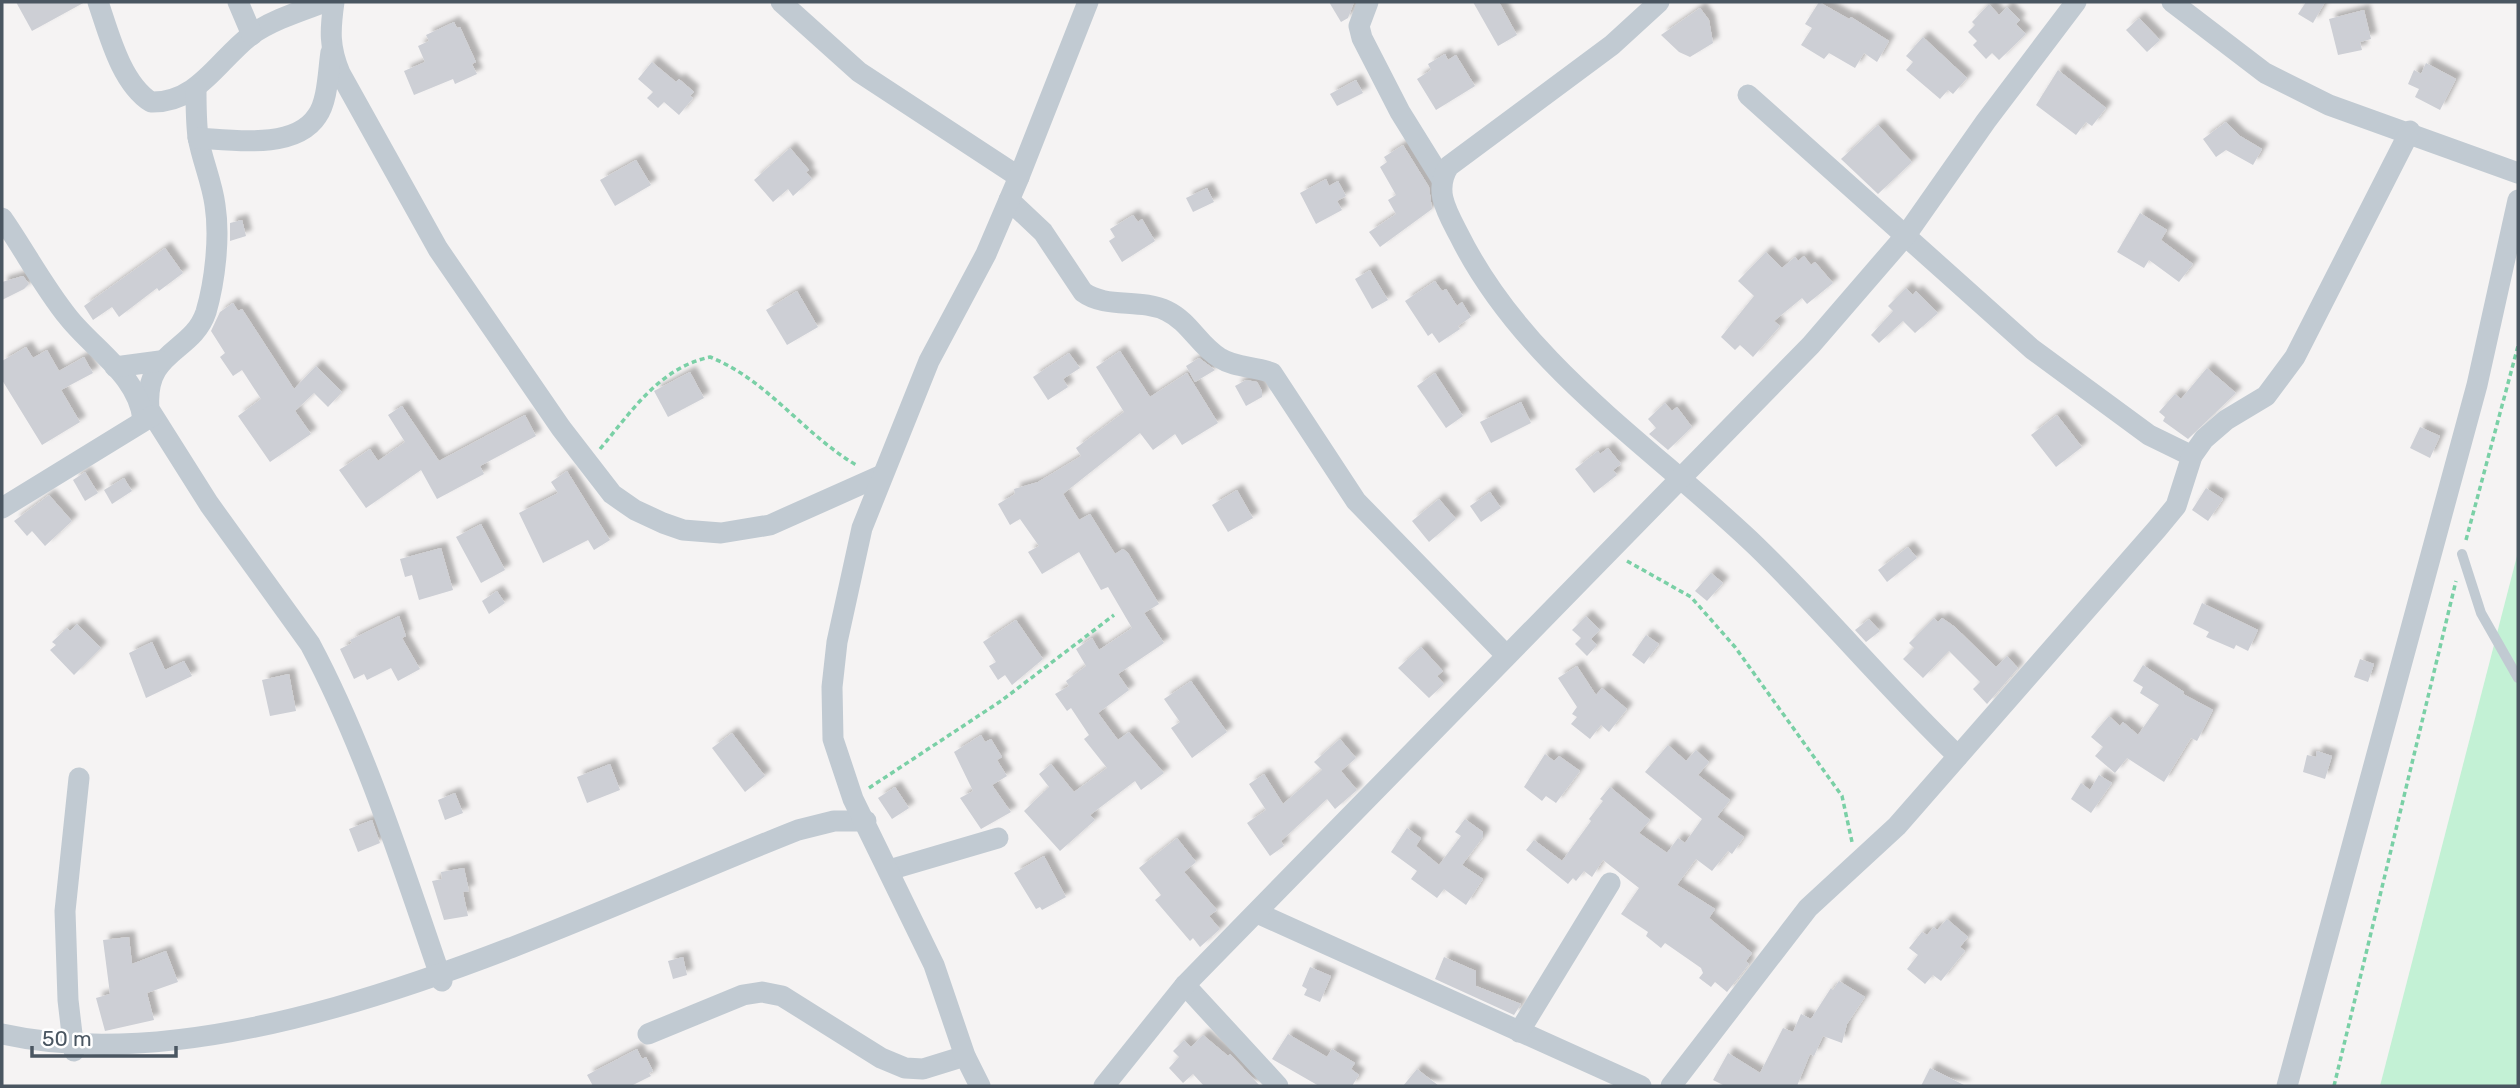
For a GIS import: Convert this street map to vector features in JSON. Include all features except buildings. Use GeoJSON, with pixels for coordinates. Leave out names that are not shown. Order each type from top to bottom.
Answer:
{"type":"FeatureCollection","features":[{"type":"Feature","properties":{"kind":"street"},"geometry":{"type":"LineString","coordinates":[[98,2],[124,66],[145,98],[151,102],[163,102],[196,89],[252,35],[325,2]]}},
{"type":"Feature","properties":{"kind":"street"},"geometry":{"type":"LineString","coordinates":[[238,2],[252,35]]}},
{"type":"Feature","properties":{"kind":"street"},"geometry":{"type":"LineString","coordinates":[[198,138],[270,142],[303,128],[317,117],[331,52],[329,34],[334,2]]}},
{"type":"Feature","properties":{"kind":"street"},"geometry":{"type":"LineString","coordinates":[[780,2],[859,72],[1019,177]]}},
{"type":"Feature","properties":{"kind":"street"},"geometry":{"type":"LineString","coordinates":[[980,1086],[965,1056],[934,964],[853,799],[833,739],[832,687],[849,577],[862,528],[929,361],[986,254],[1088,2]]}},
{"type":"Feature","properties":{"kind":"street"},"geometry":{"type":"LineString","coordinates":[[1368,2],[1359,26],[1362,38],[1400,112],[1441,178],[1441,191],[1448,213],[1481,277],[1526,335],[1563,374],[1681,476],[1756,546],[1900,699],[1958,756]]}},
{"type":"Feature","properties":{"kind":"street"},"geometry":{"type":"LineString","coordinates":[[1441,178],[1466,151],[1612,45],[1660,2]]}},
{"type":"Feature","properties":{"kind":"street"},"geometry":{"type":"LineString","coordinates":[[1104,1086],[1185,985],[1811,345],[1906,235],[1986,121],[2076,2]]}},
{"type":"Feature","properties":{"kind":"street"},"geometry":{"type":"LineString","coordinates":[[2172,2],[2265,73],[2329,105],[2410,131],[2518,173]]}},
{"type":"Feature","properties":{"kind":"street"},"geometry":{"type":"LineString","coordinates":[[331,52],[438,249],[587,464],[612,494],[635,510],[683,530],[721,533],[770,525],[882,475]]}},
{"type":"Feature","properties":{"kind":"street"},"geometry":{"type":"LineString","coordinates":[[148,419],[149,391],[160,361],[201,324],[209,295],[214,260],[216,207],[198,138],[196,89]]}},
{"type":"Feature","properties":{"kind":"street"},"geometry":{"type":"LineString","coordinates":[[1748,95],[2032,349],[2150,435],[2192,456]]}},
{"type":"Feature","properties":{"kind":"street"},"geometry":{"type":"LineString","coordinates":[[1671,1086],[1808,908],[1897,826],[2176,506],[2192,456],[2204,439],[2225,420],[2266,397],[2295,357],[2410,131]]}},
{"type":"Feature","properties":{"kind":"street"},"geometry":{"type":"LineString","coordinates":[[1009,200],[1043,232],[1083,292],[1091,299],[1133,301],[1167,311],[1193,330],[1217,357],[1228,363],[1257,367],[1272,373],[1356,501],[1506,655]]}},
{"type":"Feature","properties":{"kind":"street"},"geometry":{"type":"LineString","coordinates":[[2287,1086],[2477,385],[2518,200]]}},
{"type":"Feature","properties":{"kind":"street"},"geometry":{"type":"LineString","coordinates":[[2,218],[68,318],[115,367],[148,419],[310,644],[324,669],[366,773],[442,981]]}},
{"type":"Feature","properties":{"kind":"street"},"geometry":{"type":"LineString","coordinates":[[115,367],[160,361]]}},
{"type":"Feature","properties":{"kind":"street"},"geometry":{"type":"LineString","coordinates":[[2,508],[148,419]]}},
{"type":"Feature","properties":{"kind":"street"},"geometry":{"type":"LineString","coordinates":[[74,1051],[68,1000],[65,912],[79,778]]}},
{"type":"Feature","properties":{"kind":"street"},"geometry":{"type":"LineString","coordinates":[[2,1034],[74,1051],[137,1055],[291,1030],[501,960],[798,830],[834,821],[866,821]]}},
{"type":"Feature","properties":{"kind":"street"},"geometry":{"type":"LineString","coordinates":[[889,870],[998,838]]}},
{"type":"Feature","properties":{"kind":"street"},"geometry":{"type":"LineString","coordinates":[[1519,1032],[1610,883]]}},
{"type":"Feature","properties":{"kind":"street"},"geometry":{"type":"LineString","coordinates":[[1258,913],[1641,1086]]}},
{"type":"Feature","properties":{"kind":"street"},"geometry":{"type":"LineString","coordinates":[[1185,985],[1278,1086]]}},
{"type":"Feature","properties":{"kind":"street"},"geometry":{"type":"LineString","coordinates":[[648,1034],[743,995],[762,992],[782,996],[881,1058],[905,1068],[923,1069],[965,1056]]}},
{"type":"Feature","properties":{"kind":"lane"},"geometry":{"type":"LineString","coordinates":[[2462,554],[2481,613],[2518,678]]}},
{"type":"Feature","properties":{"kind":"path"},"geometry":{"type":"LineString","coordinates":[[2334,1086],[2462,554],[2518,346]]}},
{"type":"Feature","properties":{"kind":"path"},"geometry":{"type":"LineString","coordinates":[[587,464],[654,386],[687,362],[710,357],[744,376],[836,454],[861,468],[882,475]]}},
{"type":"Feature","properties":{"kind":"path"},"geometry":{"type":"LineString","coordinates":[[1610,552],[1666,580],[1691,597],[1735,647],[1842,796],[1855,864]]}},
{"type":"Feature","properties":{"kind":"path"},"geometry":{"type":"LineString","coordinates":[[853,799],[1001,701],[1114,615]]}},
{"type":"Feature","properties":{"kind":"green space"},"geometry":{"type":"Polygon","coordinates":[[[2518,552],[2518,1086],[2380,1086],[2518,552]]]}}]}
